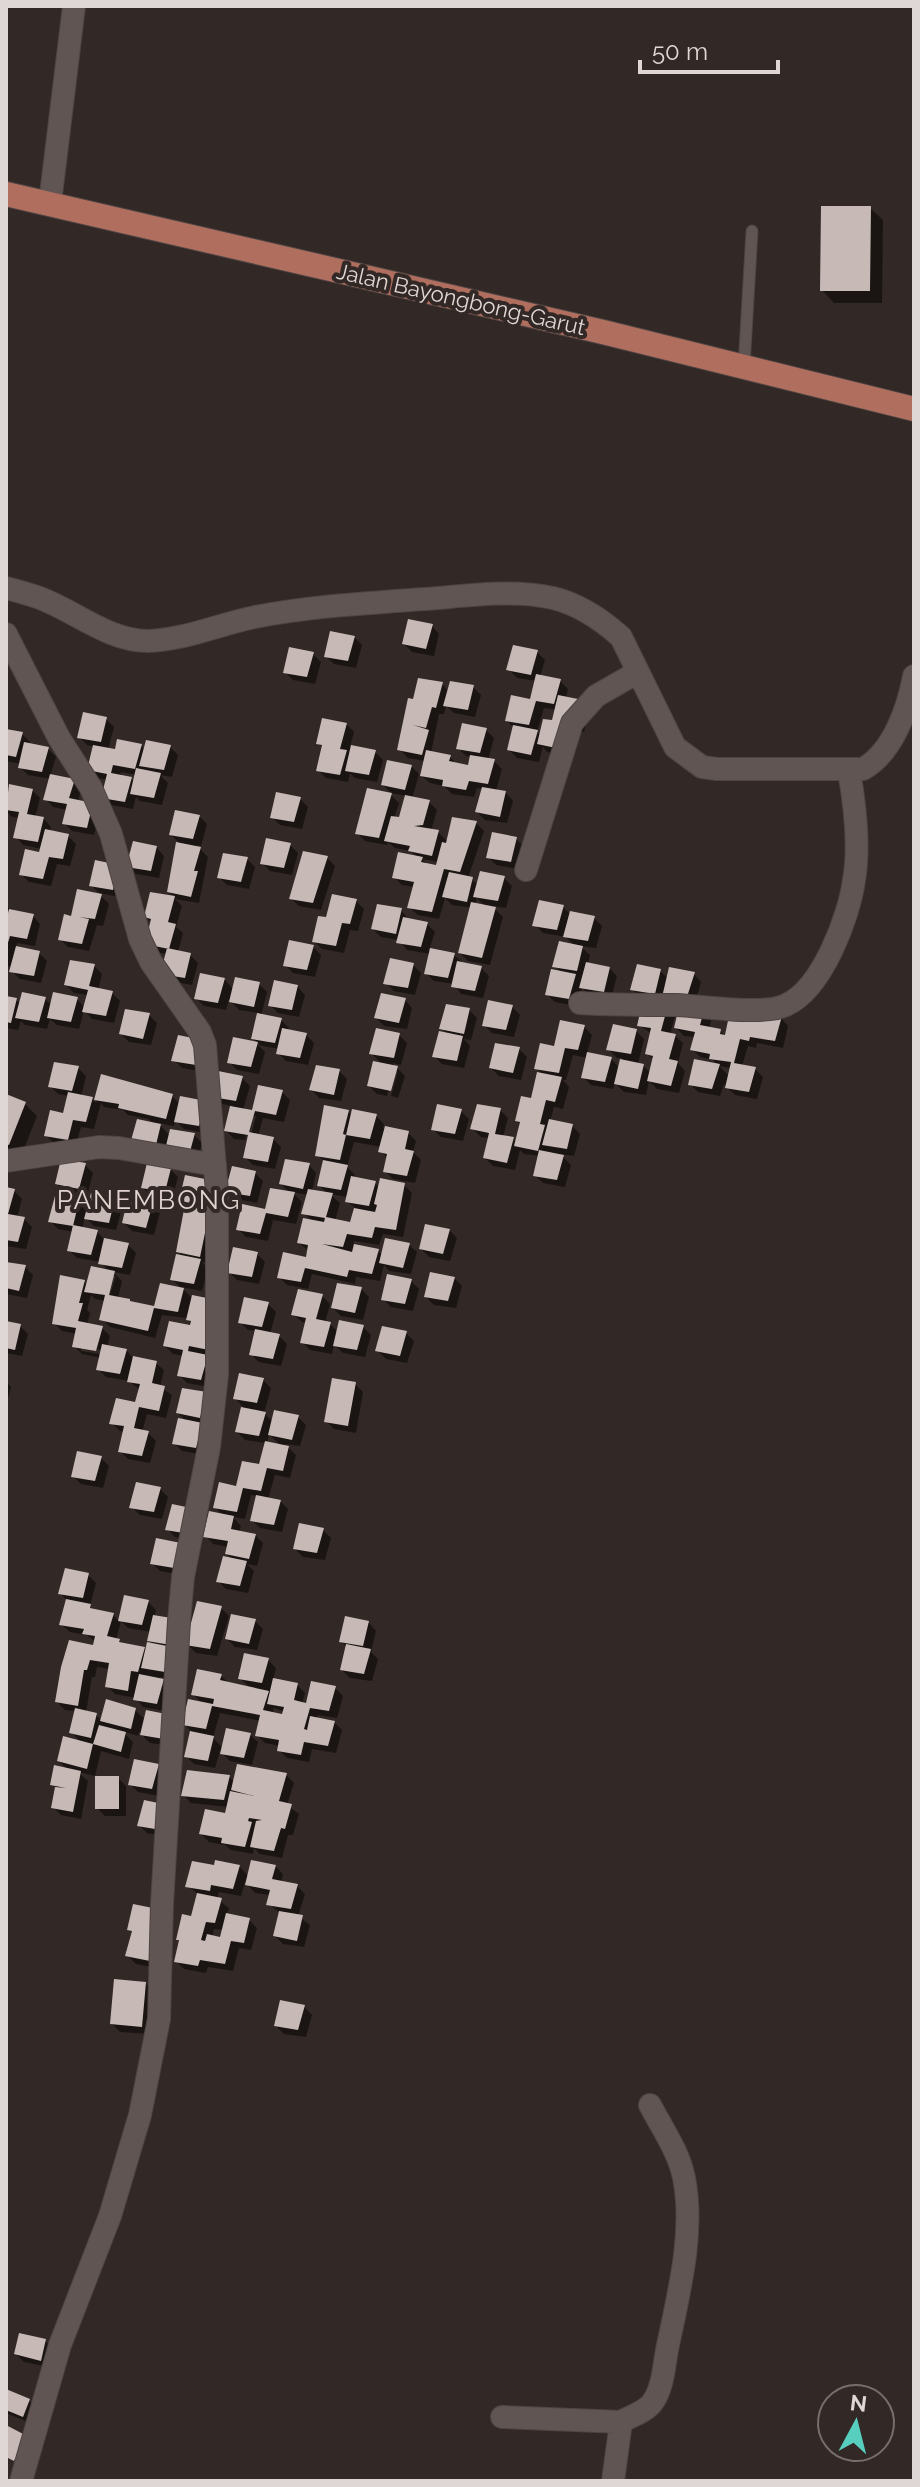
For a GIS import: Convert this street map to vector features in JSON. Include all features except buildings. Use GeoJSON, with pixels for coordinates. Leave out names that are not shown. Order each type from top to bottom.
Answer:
{"type":"FeatureCollection","features":[{"type":"Feature","properties":{"kind":"main road","name":"Jalan Bayongbong-Garut"},"geometry":{"type":"LineString","coordinates":[[6,194],[914,409]]}},
{"type":"Feature","properties":{"kind":"street"},"geometry":{"type":"LineString","coordinates":[[50,203],[74,6]]}},
{"type":"Feature","properties":{"kind":"street"},"geometry":{"type":"LineString","coordinates":[[6,588],[47,601],[112,634],[149,641],[291,612],[502,593],[551,598],[573,605],[612,628],[621,637],[675,747],[702,767],[850,780],[873,763],[903,717],[914,676]]}},
{"type":"Feature","properties":{"kind":"street"},"geometry":{"type":"LineString","coordinates":[[6,634],[59,738],[91,788],[111,834],[140,939],[151,962],[200,1032],[205,1045],[215,1165],[217,1375],[209,1447],[183,1577],[179,1621],[162,1891],[159,2019],[140,2115],[110,2216],[60,2345],[21,2481]]}},
{"type":"Feature","properties":{"kind":"street"},"geometry":{"type":"LineString","coordinates":[[526,870],[572,723],[596,696],[637,674]]}},
{"type":"Feature","properties":{"kind":"street"},"geometry":{"type":"LineString","coordinates":[[580,1003],[745,1009],[789,1005],[811,984],[828,956],[854,880],[855,831],[850,780]]}},
{"type":"Feature","properties":{"kind":"street"},"geometry":{"type":"LineString","coordinates":[[6,1161],[99,1147],[215,1165]]}},
{"type":"Feature","properties":{"kind":"street"},"geometry":{"type":"LineString","coordinates":[[502,2417],[621,2422],[646,2409],[656,2396],[676,2304],[688,2208],[684,2177],[677,2156],[650,2105]]}},
{"type":"Feature","properties":{"kind":"street"},"geometry":{"type":"LineString","coordinates":[[613,2481],[621,2422]]}},
{"type":"Feature","properties":{"kind":"lane"},"geometry":{"type":"LineString","coordinates":[[744,367],[752,231]]}},
{"type":"Feature","properties":{"kind":"district","name":"PANEMBONG"},"geometry":{"type":"Point","coordinates":[149,1200]}}]}
